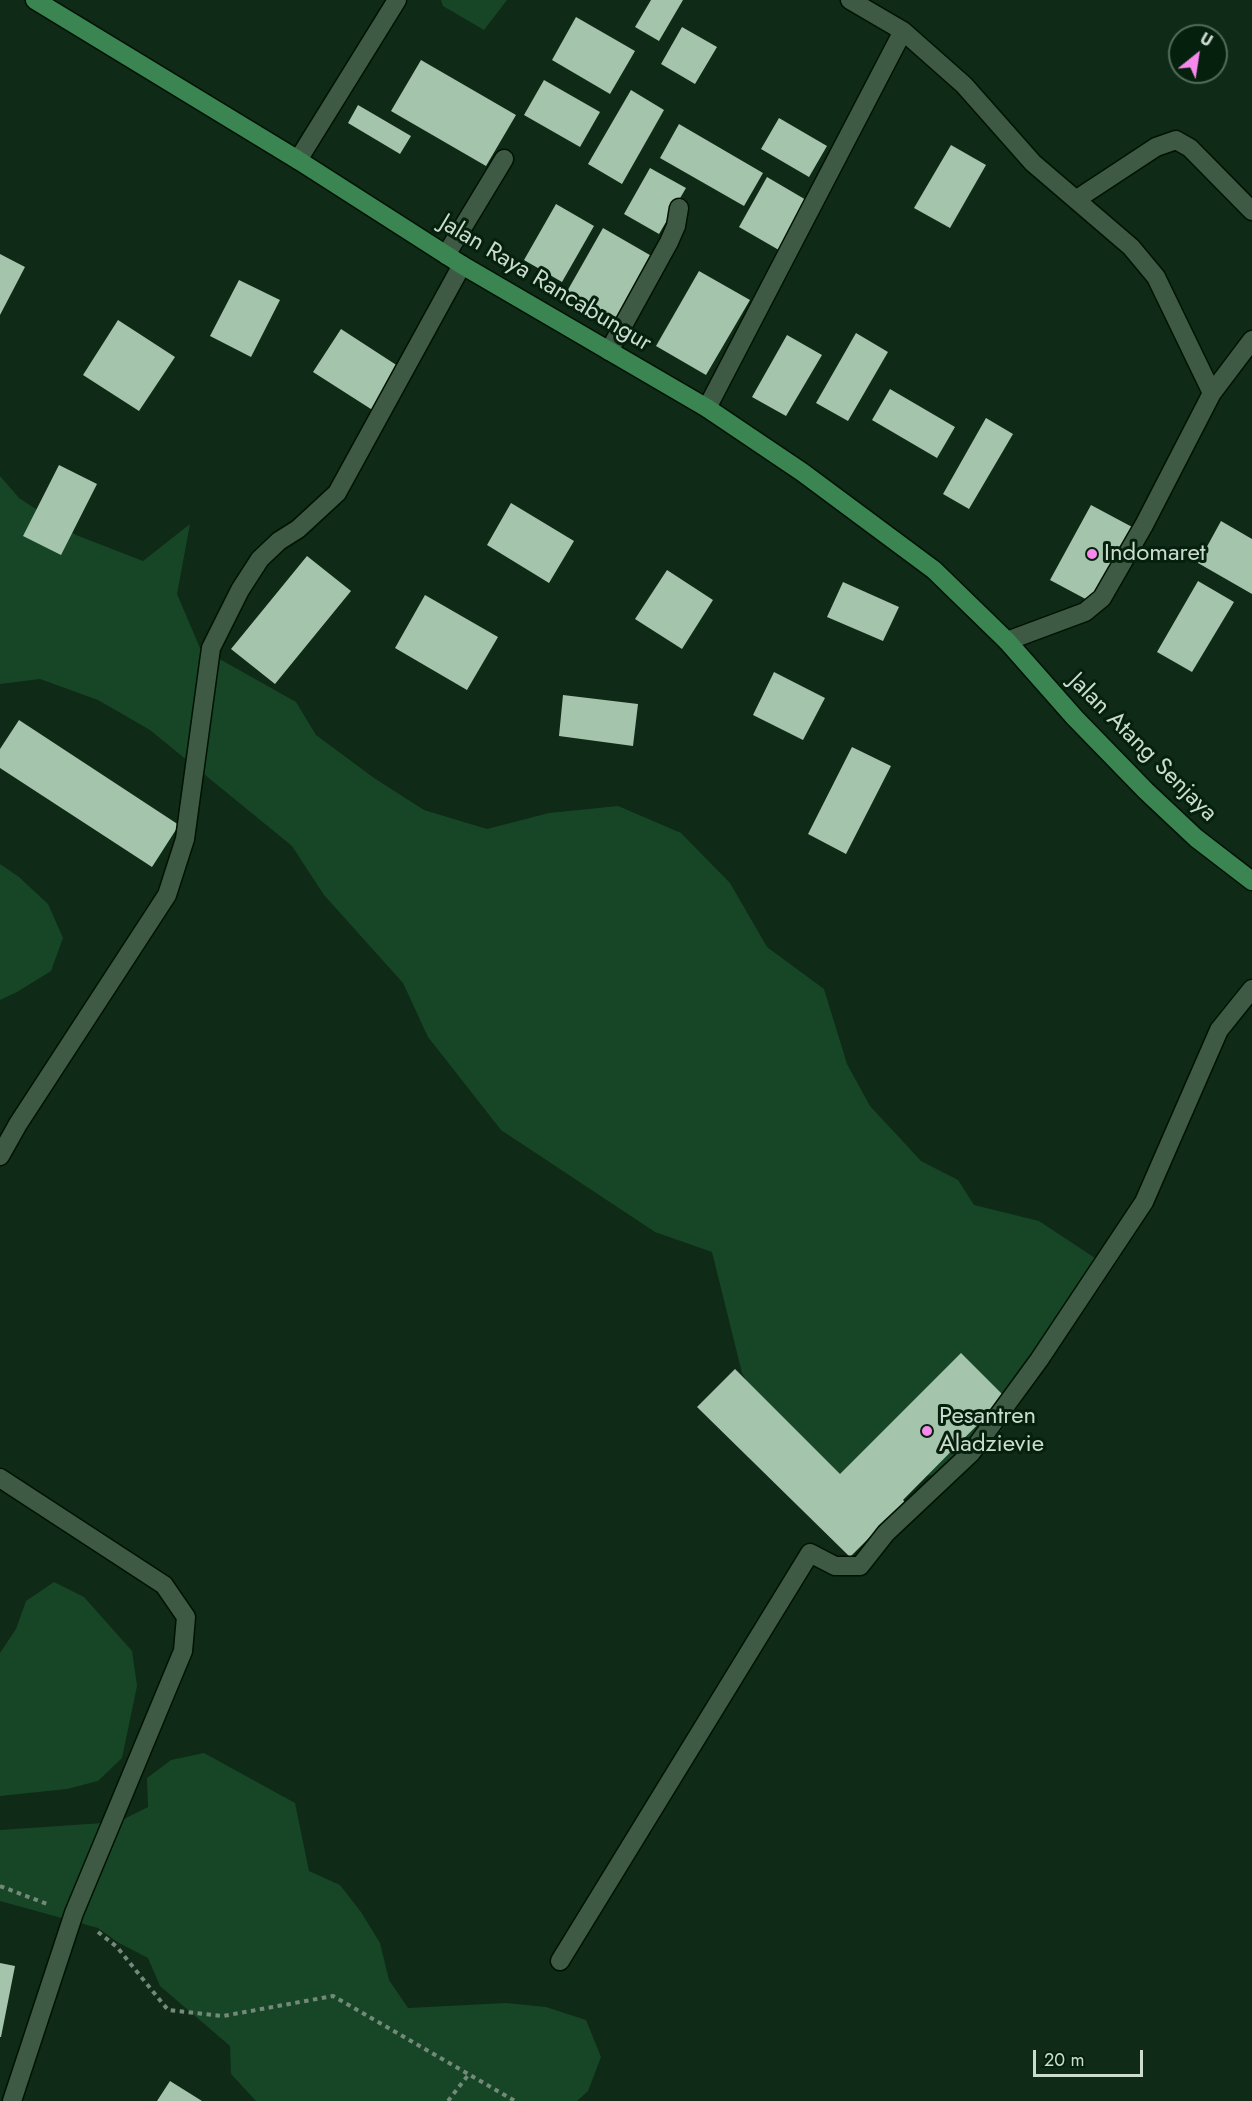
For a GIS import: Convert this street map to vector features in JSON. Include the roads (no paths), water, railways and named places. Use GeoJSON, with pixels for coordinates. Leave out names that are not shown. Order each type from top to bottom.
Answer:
{"type":"FeatureCollection","features":[{"type":"Feature","properties":{"kind":"main road","name":"Jalan Raya Rancabungur"},"geometry":{"type":"LineString","coordinates":[[35,0],[298,160],[462,265],[707,408],[802,472],[934,570],[1007,641]]}},
{"type":"Feature","properties":{"kind":"main road","name":"Jalan Atang Senjaya"},"geometry":{"type":"LineString","coordinates":[[1007,641],[1075,718],[1146,791],[1196,838],[1252,880]]}},
{"type":"Feature","properties":{"kind":"street"},"geometry":{"type":"LineString","coordinates":[[298,160],[397,0]]}},
{"type":"Feature","properties":{"kind":"street"},"geometry":{"type":"LineString","coordinates":[[850,0],[903,31],[963,85],[1033,163],[1131,247],[1156,277],[1212,393]]}},
{"type":"Feature","properties":{"kind":"street"},"geometry":{"type":"LineString","coordinates":[[707,408],[903,31]]}},
{"type":"Feature","properties":{"kind":"street"},"geometry":{"type":"LineString","coordinates":[[1077,199],[1156,147],[1176,140],[1190,148],[1252,211]]}},
{"type":"Feature","properties":{"kind":"street"},"geometry":{"type":"LineString","coordinates":[[446,255],[504,159]]}},
{"type":"Feature","properties":{"kind":"street"},"geometry":{"type":"LineString","coordinates":[[609,351],[669,242],[676,226],[679,208]]}},
{"type":"Feature","properties":{"kind":"street"},"geometry":{"type":"LineString","coordinates":[[0,1156],[18,1124],[167,895],[185,839],[211,648],[240,590],[260,559],[279,541],[298,529],[336,493],[462,265]]}},
{"type":"Feature","properties":{"kind":"street"},"geometry":{"type":"LineString","coordinates":[[1007,641],[1085,612],[1102,598],[1144,525],[1212,393],[1252,340]]}},
{"type":"Feature","properties":{"kind":"street"},"geometry":{"type":"LineString","coordinates":[[560,1961],[810,1552],[835,1566],[860,1566],[886,1533],[971,1453],[1039,1360],[1144,1202],[1218,1030],[1252,989]]}},
{"type":"Feature","properties":{"kind":"street"},"geometry":{"type":"LineString","coordinates":[[0,1478],[164,1586],[186,1617],[183,1651],[74,1913],[12,2101]]}},
{"type":"Feature","properties":{"kind":"place","name":"Indomaret"},"geometry":{"type":"Point","coordinates":[1092,554]}},
{"type":"Feature","properties":{"kind":"place","name":"Pesantren Aladzievie"},"geometry":{"type":"Point","coordinates":[927,1431]}}]}
